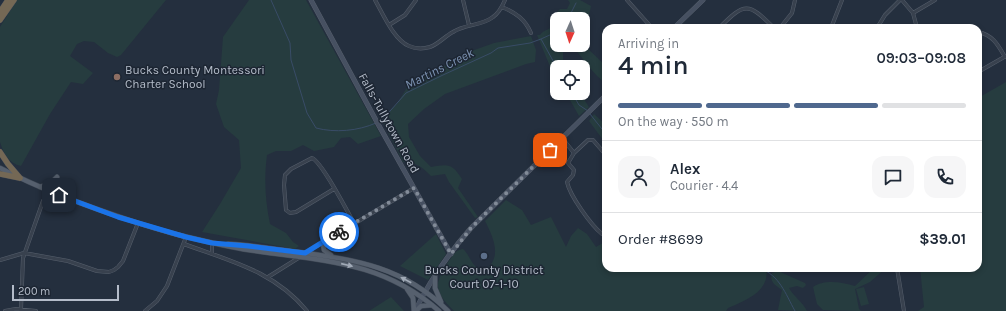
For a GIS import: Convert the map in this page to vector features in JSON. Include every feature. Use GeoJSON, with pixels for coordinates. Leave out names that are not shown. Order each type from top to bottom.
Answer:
{"type":"FeatureCollection","features":[{"type":"Feature","properties":{"kind":"highway"},"geometry":{"type":"LineString","coordinates":[[0,7],[8,0]]}},
{"type":"Feature","properties":{"kind":"highway"},"geometry":{"type":"LineString","coordinates":[[0,12],[8,0]]}},
{"type":"Feature","properties":{"kind":"highway"},"geometry":{"type":"LineString","coordinates":[[0,20],[14,0]]}},
{"type":"Feature","properties":{"kind":"highway"},"geometry":{"type":"LineString","coordinates":[[0,152],[20,178]]}},
{"type":"Feature","properties":{"kind":"highway"},"geometry":{"type":"LineString","coordinates":[[0,174],[20,178]]}},
{"type":"Feature","properties":{"kind":"main road","name":"Falls-Tullytown Road"},"geometry":{"type":"LineString","coordinates":[[311,0],[451,254]]}},
{"type":"Feature","properties":{"kind":"main road"},"geometry":{"type":"LineString","coordinates":[[678,24],[703,0]]}},
{"type":"Feature","properties":{"kind":"main road"},"geometry":{"type":"LineString","coordinates":[[415,311],[425,291],[471,228],[602,101]]}},
{"type":"Feature","properties":{"kind":"main road"},"geometry":{"type":"LineString","coordinates":[[0,168],[40,187],[94,208],[186,237],[250,250],[322,260],[364,269],[400,283],[422,297],[439,311]]}},
{"type":"Feature","properties":{"kind":"main road"},"geometry":{"type":"LineString","coordinates":[[40,187],[50,184],[57,177]]}},
{"type":"Feature","properties":{"kind":"main road"},"geometry":{"type":"LineString","coordinates":[[323,242],[324,250],[332,256]]}},
{"type":"Feature","properties":{"kind":"main road"},"geometry":{"type":"LineString","coordinates":[[212,243],[332,256],[376,266],[425,291],[448,311]]}},
{"type":"Feature","properties":{"kind":"main road"},"geometry":{"type":"LineString","coordinates":[[435,277],[436,292],[444,307]]}},
{"type":"Feature","properties":{"kind":"main road"},"geometry":{"type":"LineString","coordinates":[[400,283],[408,290],[413,298],[415,311]]}},
{"type":"Feature","properties":{"kind":"main road"},"geometry":{"type":"LineString","coordinates":[[415,311],[421,306],[432,305]]}},
{"type":"Feature","properties":{"kind":"street"},"geometry":{"type":"LineString","coordinates":[[375,0],[395,35],[411,47],[420,48],[435,45],[453,31],[491,19],[497,14],[505,0]]}},
{"type":"Feature","properties":{"kind":"street"},"geometry":{"type":"LineString","coordinates":[[389,24],[405,15],[416,0]]}},
{"type":"Feature","properties":{"kind":"street"},"geometry":{"type":"LineString","coordinates":[[463,0],[470,25]]}},
{"type":"Feature","properties":{"kind":"street"},"geometry":{"type":"LineString","coordinates":[[627,0],[648,24]]}},
{"type":"Feature","properties":{"kind":"street"},"geometry":{"type":"LineString","coordinates":[[783,24],[792,13],[795,0]]}},
{"type":"Feature","properties":{"kind":"street"},"geometry":{"type":"LineString","coordinates":[[833,24],[842,0]]}},
{"type":"Feature","properties":{"kind":"street"},"geometry":{"type":"LineString","coordinates":[[879,24],[885,15],[901,0],[913,13],[916,24]]}},
{"type":"Feature","properties":{"kind":"street"},"geometry":{"type":"LineString","coordinates":[[913,13],[936,0]]}},
{"type":"Feature","properties":{"kind":"street"},"geometry":{"type":"LineString","coordinates":[[502,7],[522,18],[531,33]]}},
{"type":"Feature","properties":{"kind":"street"},"geometry":{"type":"LineString","coordinates":[[723,24],[736,12],[746,8],[758,12],[770,24]]}},
{"type":"Feature","properties":{"kind":"street"},"geometry":{"type":"LineString","coordinates":[[982,33],[993,39],[1005,57],[982,70]]}},
{"type":"Feature","properties":{"kind":"street"},"geometry":{"type":"LineString","coordinates":[[562,138],[574,153]]}},
{"type":"Feature","properties":{"kind":"street"},"geometry":{"type":"LineString","coordinates":[[602,150],[593,140],[590,139],[574,153],[568,162],[574,170],[573,175],[566,182],[567,186],[590,222],[602,234]]}},
{"type":"Feature","properties":{"kind":"street"},"geometry":{"type":"LineString","coordinates":[[334,189],[296,212],[290,213],[286,210],[284,178],[286,173],[312,158],[315,160],[334,189],[354,223]]}},
{"type":"Feature","properties":{"kind":"street"},"geometry":{"type":"LineString","coordinates":[[305,253],[414,188]]}},
{"type":"Feature","properties":{"kind":"street"},"geometry":{"type":"LineString","coordinates":[[21,309],[22,263],[24,253],[43,201],[50,191]]}},
{"type":"Feature","properties":{"kind":"street"},"geometry":{"type":"LineString","coordinates":[[0,260],[24,253],[68,262],[97,271],[108,272],[114,270],[124,261],[138,223]]}},
{"type":"Feature","properties":{"kind":"street"},"geometry":{"type":"LineString","coordinates":[[145,311],[157,301],[167,286],[186,237]]}},
{"type":"Feature","properties":{"kind":"street"},"geometry":{"type":"LineString","coordinates":[[212,243],[212,254]]}},
{"type":"Feature","properties":{"kind":"street"},"geometry":{"type":"LineString","coordinates":[[184,244],[268,277],[286,290],[307,311]]}},
{"type":"Feature","properties":{"kind":"street"},"geometry":{"type":"LineString","coordinates":[[268,277],[300,257]]}},
{"type":"Feature","properties":{"kind":"street"},"geometry":{"type":"LineString","coordinates":[[898,272],[904,311]]}},
{"type":"Feature","properties":{"kind":"street"},"geometry":{"type":"LineString","coordinates":[[5,311],[11,309],[36,311]]}},
{"type":"Feature","properties":{"kind":"green space"},"geometry":{"type":"Polygon","coordinates":[[[17,0],[166,0],[121,55],[117,57],[108,53],[94,42],[84,41],[77,44],[70,56],[93,73],[83,84],[71,82],[50,114],[21,166],[10,160],[3,150],[0,142],[0,27],[17,0]]]}},
{"type":"Feature","properties":{"kind":"green space"},"geometry":{"type":"Polygon","coordinates":[[[249,0],[306,0],[381,136],[358,144],[350,137],[341,138],[334,147],[314,151],[303,145],[291,151],[276,151],[267,155],[266,189],[270,224],[286,233],[293,242],[299,246],[295,249],[202,232],[241,168],[239,140],[224,127],[216,104],[219,90],[223,37],[249,0]]]}},
{"type":"Feature","properties":{"kind":"green space"},"geometry":{"type":"Polygon","coordinates":[[[568,0],[580,0],[591,6],[590,12],[557,12],[560,9],[567,9],[570,3],[568,0]]]}},
{"type":"Feature","properties":{"kind":"green space"},"geometry":{"type":"Polygon","coordinates":[[[550,28],[550,52],[563,52],[563,60],[550,60],[550,66],[537,35],[540,35],[550,28]]]}},
{"type":"Feature","properties":{"kind":"green space"},"geometry":{"type":"Polygon","coordinates":[[[531,36],[536,50],[535,62],[445,94],[424,109],[408,124],[409,137],[420,156],[431,167],[446,165],[452,167],[462,179],[458,188],[478,217],[475,218],[449,182],[445,174],[431,176],[425,170],[412,163],[403,162],[381,118],[397,104],[409,84],[466,53],[494,43],[531,36]]]}},
{"type":"Feature","properties":{"kind":"green space"},"geometry":{"type":"Polygon","coordinates":[[[590,51],[602,62],[602,80],[590,67],[590,60],[584,60],[577,52],[590,52],[590,51]]]}},
{"type":"Feature","properties":{"kind":"green space"},"geometry":{"type":"Polygon","coordinates":[[[1006,82],[1006,311],[918,311],[924,307],[920,272],[982,272],[982,96],[1006,82]]]}},
{"type":"Feature","properties":{"kind":"green space"},"geometry":{"type":"Polygon","coordinates":[[[570,100],[584,100],[589,107],[579,116],[570,100]]]}},
{"type":"Feature","properties":{"kind":"green space"},"geometry":{"type":"Polygon","coordinates":[[[594,114],[602,121],[602,139],[589,121],[594,114]]]}},
{"type":"Feature","properties":{"kind":"green space"},"geometry":{"type":"Polygon","coordinates":[[[506,200],[522,210],[531,225],[551,217],[566,247],[571,236],[578,228],[587,234],[596,247],[602,243],[602,272],[766,272],[765,283],[755,294],[728,308],[726,311],[454,311],[440,294],[438,287],[439,279],[454,254],[462,249],[466,252],[477,268],[485,270],[490,265],[494,259],[495,247],[485,221],[506,200]]]}},
{"type":"Feature","properties":{"kind":"green space"},"geometry":{"type":"Polygon","coordinates":[[[436,234],[446,254],[428,280],[400,266],[436,234]]]}},
{"type":"Feature","properties":{"kind":"green space"},"geometry":{"type":"Polygon","coordinates":[[[780,272],[805,283],[806,285],[803,288],[797,286],[789,288],[807,311],[778,310],[782,290],[773,283],[771,279],[772,273],[780,272]]]}},
{"type":"Feature","properties":{"kind":"green space"},"geometry":{"type":"Polygon","coordinates":[[[870,272],[881,272],[870,282],[855,289],[859,309],[861,311],[823,310],[817,304],[813,287],[817,284],[839,282],[855,286],[870,272]]]}},
{"type":"Feature","properties":{"kind":"green space"},"geometry":{"type":"Polygon","coordinates":[[[864,287],[869,304],[861,306],[856,289],[864,287]]]}},
{"type":"Feature","properties":{"kind":"green space"},"geometry":{"type":"Polygon","coordinates":[[[391,297],[404,311],[369,311],[391,297]]]}},
{"type":"Feature","properties":{"kind":"waterway","name":"Martins Creek"},"geometry":{"type":"LineString","coordinates":[[271,0],[290,43],[291,60],[307,113],[316,128],[339,131],[362,128],[376,123]]}},
{"type":"Feature","properties":{"kind":"waterway"},"geometry":{"type":"LineString","coordinates":[[572,12],[576,3]]}},
{"type":"Feature","properties":{"kind":"waterway"},"geometry":{"type":"LineString","coordinates":[[541,39],[550,35]]}},
{"type":"Feature","properties":{"kind":"waterway","name":"Martins Creek"},"geometry":{"type":"LineString","coordinates":[[379,121],[383,119],[406,93],[491,53],[498,48],[530,43],[541,39],[553,60]]}},
{"type":"Feature","properties":{"kind":"waterway","name":"Martins Creek"},"geometry":{"type":"LineString","coordinates":[[576,100],[579,105],[588,111]]}},
{"type":"Feature","properties":{"kind":"waterway","name":"Martins Creek"},"geometry":{"type":"LineString","coordinates":[[590,114],[602,129]]}},
{"type":"Feature","properties":{"kind":"waterway","name":"Martins Creek"},"geometry":{"type":"LineString","coordinates":[[768,272],[777,280],[795,311]]}},
{"type":"Feature","properties":{"kind":"way so far"},"geometry":{"type":"LineString","coordinates":[[339,232],[414,188],[451,254],[471,228],[550,150]]}},
{"type":"Feature","properties":{"kind":"place","name":"Bucks County Montessori Charter School"},"geometry":{"type":"Point","coordinates":[117,77]}},
{"type":"Feature","properties":{"kind":"place","name":"Bucks County District Court 07-1-10"},"geometry":{"type":"Point","coordinates":[484,256]}},
{"type":"Feature","properties":{"kind":"route"},"geometry":{"type":"LineString","coordinates":[[59,195],[118,217],[212,243],[305,253],[339,232]]}}]}
